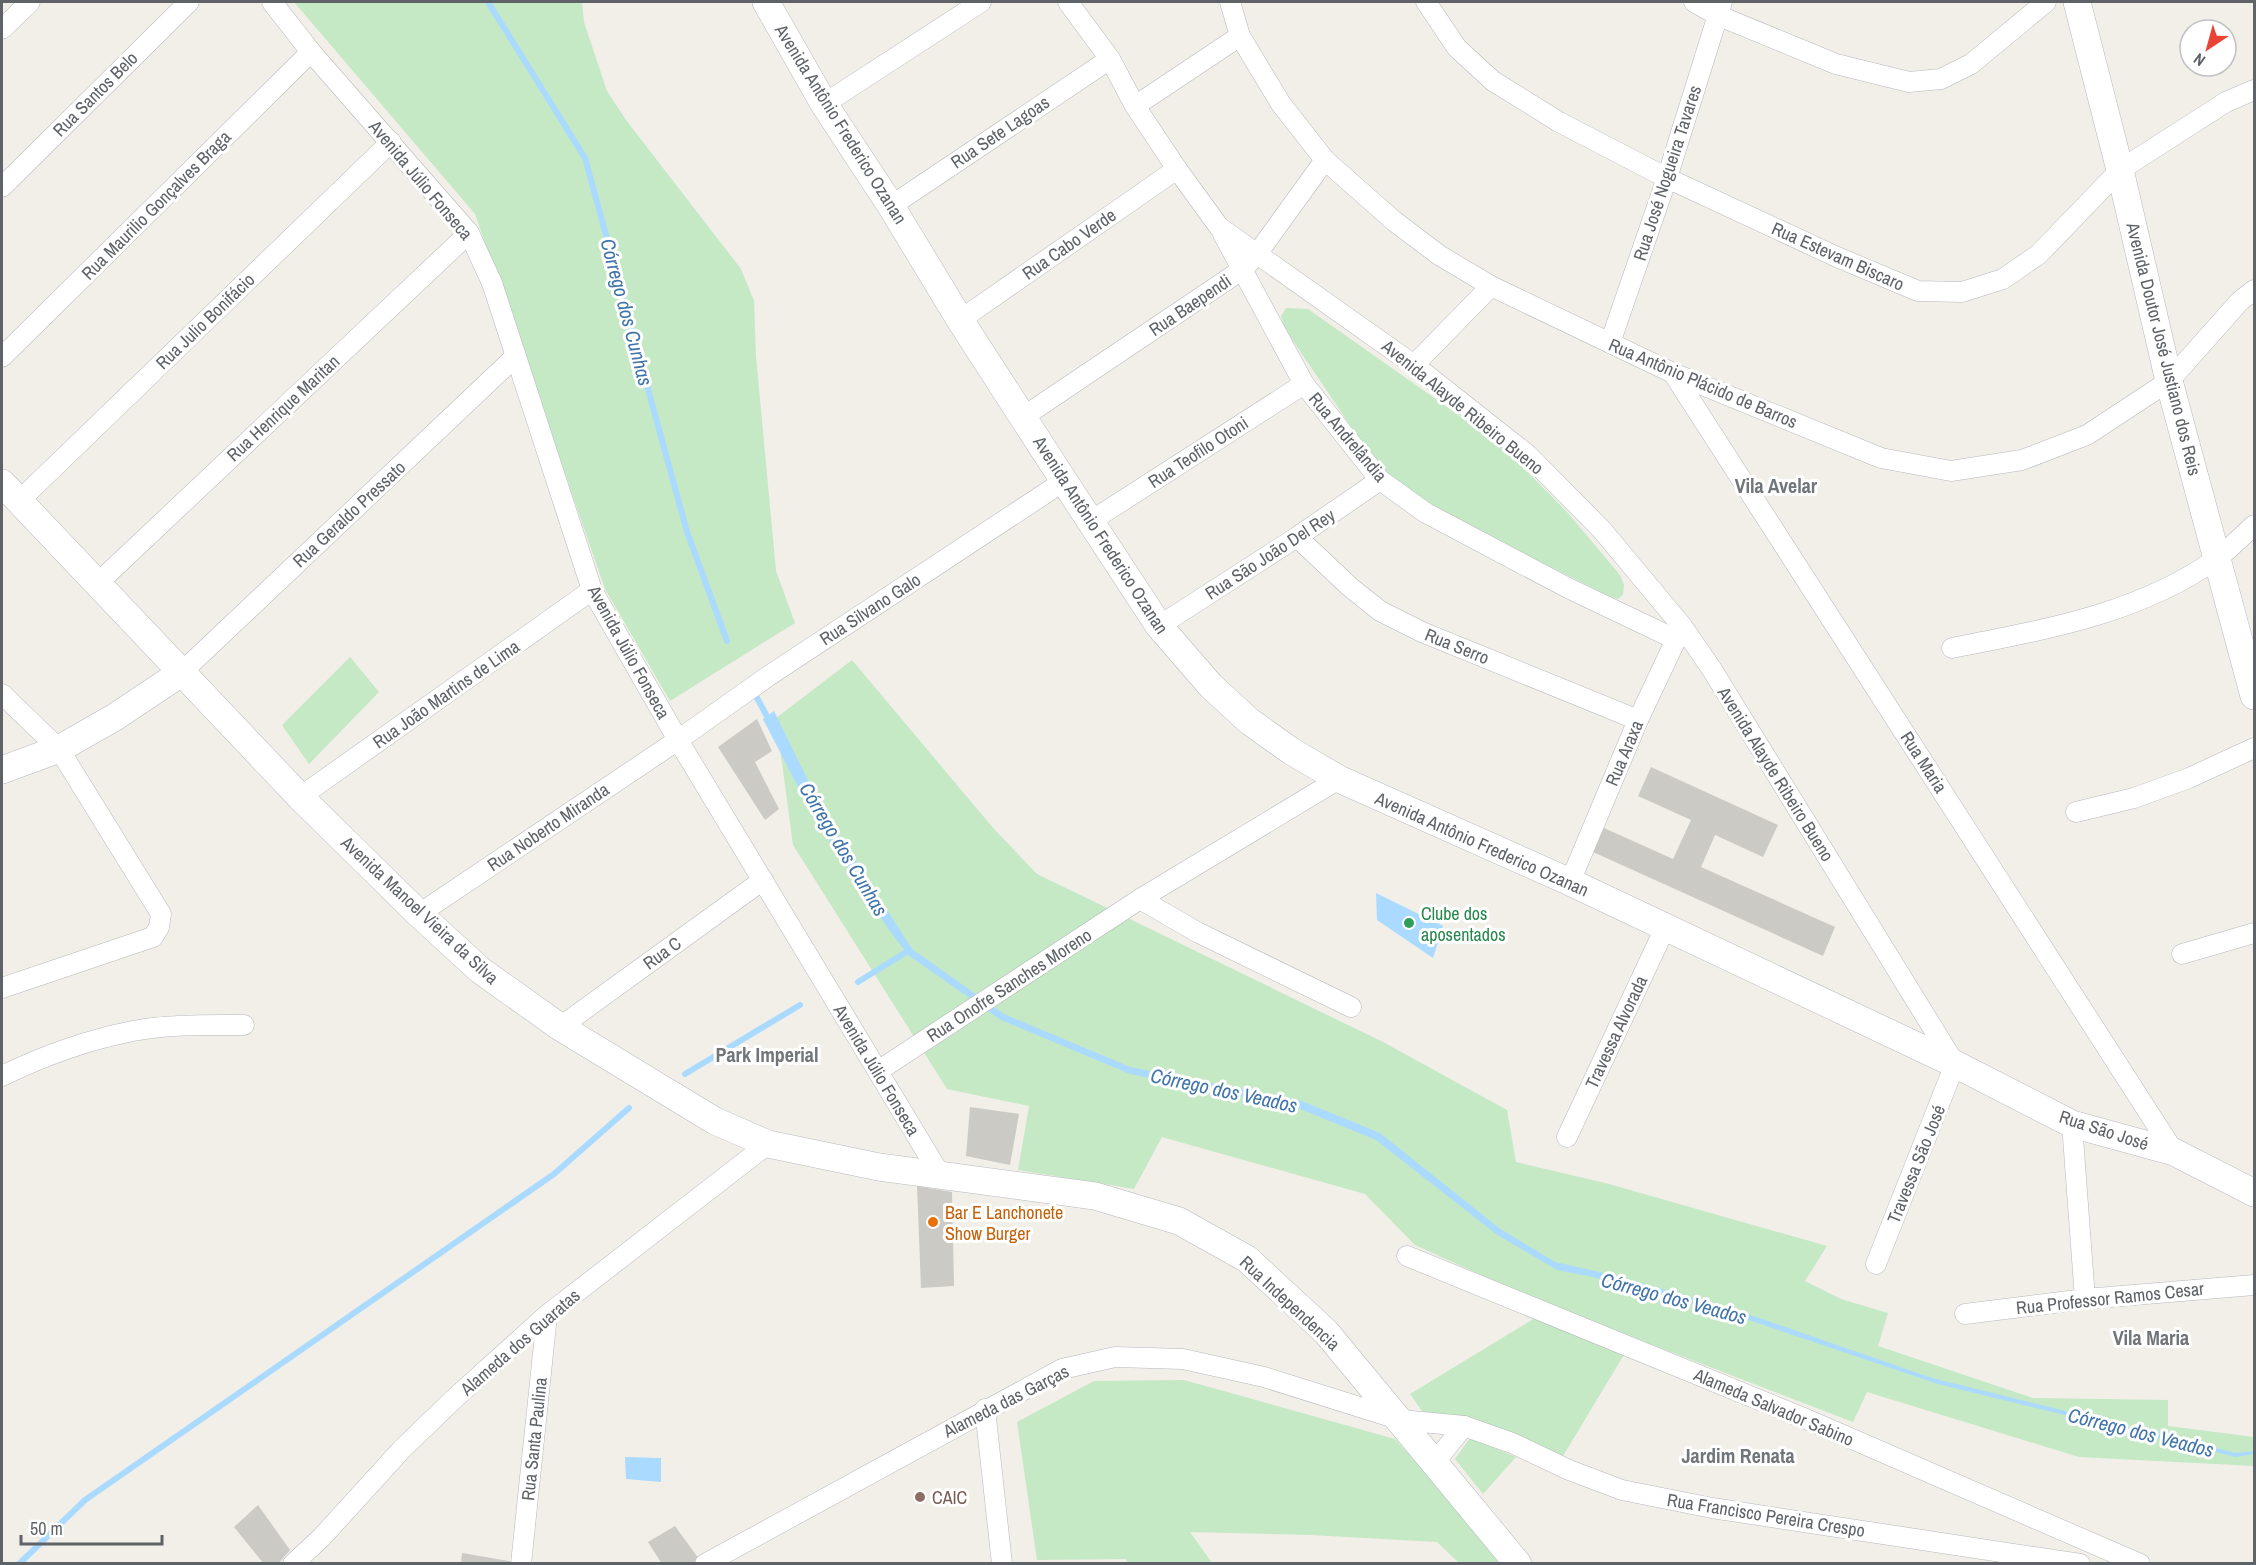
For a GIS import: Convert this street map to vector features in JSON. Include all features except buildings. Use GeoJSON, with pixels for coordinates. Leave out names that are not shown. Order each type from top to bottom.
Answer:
{"type":"FeatureCollection","features":[{"type":"Feature","properties":{"kind":"street"},"geometry":{"type":"LineString","coordinates":[[2,29],[30,2]]}},
{"type":"Feature","properties":{"kind":"street","name":"Rua Santos Belo"},"geometry":{"type":"LineString","coordinates":[[2,187],[189,2]]}},
{"type":"Feature","properties":{"kind":"street","name":"Avenida Júlio Fonseca"},"geometry":{"type":"LineString","coordinates":[[272,2],[311,52],[469,233],[492,283],[591,590],[678,740],[941,1176]]}},
{"type":"Feature","properties":{"kind":"street","name":"Avenida Antônio Frederico Ozanan"},"geometry":{"type":"LineString","coordinates":[[766,2],[824,104],[891,206],[960,320],[1159,626],[1211,686],[1249,722],[1291,751],[1339,779],[1570,882],[1955,1064]]}},
{"type":"Feature","properties":{"kind":"street"},"geometry":{"type":"LineString","coordinates":[[824,104],[981,2]]}},
{"type":"Feature","properties":{"kind":"street","name":"Avenida Alayde Ribeiro Bueno"},"geometry":{"type":"LineString","coordinates":[[1068,2],[1110,59],[1135,106],[1177,169],[1220,227],[1414,365],[1528,455],[1602,530],[1679,633],[1717,678],[1955,1064]]}},
{"type":"Feature","properties":{"kind":"street","name":"Rua Antônio Plácido de Barros"},"geometry":{"type":"LineString","coordinates":[[1230,2],[1240,36],[1281,105],[1325,160],[1394,221],[1439,255],[1491,286],[1673,372],[1881,458],[1951,471],[2022,460],[2087,435],[2169,381],[2240,301],[2254,290]]}},
{"type":"Feature","properties":{"kind":"street","name":"Rua Estevam Biscaro"},"geometry":{"type":"LineString","coordinates":[[1426,2],[1457,48],[1493,81],[1558,122],[1667,178],[1837,257],[1918,291],[1962,292],[2003,279],[2039,254],[2120,170],[2226,102],[2254,90]]}},
{"type":"Feature","properties":{"kind":"street"},"geometry":{"type":"LineString","coordinates":[[1694,2],[1719,8],[1836,64],[1909,82],[1941,79],[1971,64],[2046,2]]}},
{"type":"Feature","properties":{"kind":"street","name":"Avenida Doutor José Justiano dos Reis"},"geometry":{"type":"LineString","coordinates":[[2077,2],[2120,170],[2169,381],[2254,696]]}},
{"type":"Feature","properties":{"kind":"street","name":"Rua José Nogueira Tavares"},"geometry":{"type":"LineString","coordinates":[[1610,343],[1667,178],[1719,8]]}},
{"type":"Feature","properties":{"kind":"street"},"geometry":{"type":"LineString","coordinates":[[1135,106],[1240,36]]}},
{"type":"Feature","properties":{"kind":"street","name":"Rua Maurilio Gonçalves Braga"},"geometry":{"type":"LineString","coordinates":[[2,357],[311,52]]}},
{"type":"Feature","properties":{"kind":"street","name":"Rua Sete Lagoas"},"geometry":{"type":"LineString","coordinates":[[891,206],[1110,59]]}},
{"type":"Feature","properties":{"kind":"street","name":"Rua Julio Bonifácio"},"geometry":{"type":"LineString","coordinates":[[10,492],[391,142]]}},
{"type":"Feature","properties":{"kind":"street","name":"Rua Baependi"},"geometry":{"type":"LineString","coordinates":[[1023,417],[1243,270],[1325,160]]}},
{"type":"Feature","properties":{"kind":"street","name":"Rua Cabo Verde"},"geometry":{"type":"LineString","coordinates":[[960,320],[1177,169]]}},
{"type":"Feature","properties":{"kind":"street","name":"Rua Andrelândia"},"geometry":{"type":"LineString","coordinates":[[1220,227],[1305,384],[1380,480],[1426,513],[1568,588],[1679,633]]}},
{"type":"Feature","properties":{"kind":"street","name":"Rua Henrique Maritan"},"geometry":{"type":"LineString","coordinates":[[98,583],[469,233]]}},
{"type":"Feature","properties":{"kind":"street"},"geometry":{"type":"LineString","coordinates":[[1414,365],[1491,286]]}},
{"type":"Feature","properties":{"kind":"street","name":"Rua Geraldo Pressato"},"geometry":{"type":"LineString","coordinates":[[182,673],[516,356]]}},
{"type":"Feature","properties":{"kind":"street","name":"Rua Maria"},"geometry":{"type":"LineString","coordinates":[[1673,372],[2174,1152]]}},
{"type":"Feature","properties":{"kind":"street","name":"Rua Teofilo Otoni"},"geometry":{"type":"LineString","coordinates":[[1091,521],[1305,384]]}},
{"type":"Feature","properties":{"kind":"street","name":"Rua São João Del Rey"},"geometry":{"type":"LineString","coordinates":[[1159,626],[1298,537],[1380,480]]}},
{"type":"Feature","properties":{"kind":"street","name":"Rua Silvano Galo"},"geometry":{"type":"LineString","coordinates":[[678,740],[767,677],[1064,481]]}},
{"type":"Feature","properties":{"kind":"street","name":"Avenida Manoel Vieira da Silva"},"geometry":{"type":"LineString","coordinates":[[10,492],[300,797],[419,914],[480,970],[560,1027],[715,1121],[768,1144],[941,1176]]}},
{"type":"Feature","properties":{"kind":"street"},"geometry":{"type":"LineString","coordinates":[[1952,648],[2051,629],[2124,607],[2187,578],[2217,558],[2254,525]]}},
{"type":"Feature","properties":{"kind":"street","name":"Rua Serro"},"geometry":{"type":"LineString","coordinates":[[1298,537],[1350,587],[1380,611],[1422,632],[1638,720]]}},
{"type":"Feature","properties":{"kind":"street","name":"Rua João Martins de Lima"},"geometry":{"type":"LineString","coordinates":[[300,797],[591,590]]}},
{"type":"Feature","properties":{"kind":"street","name":"Rua Araxa"},"geometry":{"type":"LineString","coordinates":[[1570,882],[1638,720],[1679,633]]}},
{"type":"Feature","properties":{"kind":"street"},"geometry":{"type":"LineString","coordinates":[[2,770],[59,748],[115,717],[182,673]]}},
{"type":"Feature","properties":{"kind":"street"},"geometry":{"type":"LineString","coordinates":[[2,694],[59,748],[161,914],[159,927],[153,937],[2,987]]}},
{"type":"Feature","properties":{"kind":"street","name":"Rua Noberto Miranda"},"geometry":{"type":"LineString","coordinates":[[419,914],[678,740]]}},
{"type":"Feature","properties":{"kind":"street"},"geometry":{"type":"LineString","coordinates":[[2076,812],[2134,798],[2254,748]]}},
{"type":"Feature","properties":{"kind":"street","name":"Rua Onofre Sanches Moreno"},"geometry":{"type":"LineString","coordinates":[[878,1071],[1140,899],[1339,779]]}},
{"type":"Feature","properties":{"kind":"street","name":"Rua C"},"geometry":{"type":"LineString","coordinates":[[560,1027],[763,880]]}},
{"type":"Feature","properties":{"kind":"street"},"geometry":{"type":"LineString","coordinates":[[1140,899],[1197,932],[1351,1007]]}},
{"type":"Feature","properties":{"kind":"street","name":"Travessa Alvorada"},"geometry":{"type":"LineString","coordinates":[[1567,1137],[1665,928]]}},
{"type":"Feature","properties":{"kind":"street"},"geometry":{"type":"LineString","coordinates":[[2182,954],[2254,933]]}},
{"type":"Feature","properties":{"kind":"street"},"geometry":{"type":"LineString","coordinates":[[2,1076],[78,1045],[135,1031],[206,1025],[244,1025]]}},
{"type":"Feature","properties":{"kind":"street","name":"Rua São José"},"geometry":{"type":"LineString","coordinates":[[1955,1064],[2072,1124],[2174,1152],[2254,1193]]}},
{"type":"Feature","properties":{"kind":"street","name":"Travessa São José"},"geometry":{"type":"LineString","coordinates":[[1876,1264],[1955,1064]]}},
{"type":"Feature","properties":{"kind":"street"},"geometry":{"type":"LineString","coordinates":[[2072,1124],[2085,1299]]}},
{"type":"Feature","properties":{"kind":"street","name":"Alameda dos Guaratas"},"geometry":{"type":"LineString","coordinates":[[293,1563],[322,1537],[425,1427],[547,1315],[768,1144]]}},
{"type":"Feature","properties":{"kind":"street","name":"Rua Independencia"},"geometry":{"type":"LineString","coordinates":[[941,1176],[1095,1196],[1179,1221],[1247,1259],[1326,1332],[1518,1563]]}},
{"type":"Feature","properties":{"kind":"street","name":"Alameda Salvador Sabino"},"geometry":{"type":"LineString","coordinates":[[1407,1256],[1806,1419],[2140,1563]]}},
{"type":"Feature","properties":{"kind":"street","name":"Rua Professor Ramos Cesar"},"geometry":{"type":"LineString","coordinates":[[1965,1314],[2085,1299],[2254,1285]]}},
{"type":"Feature","properties":{"kind":"street","name":"Rua Santa Paulina"},"geometry":{"type":"LineString","coordinates":[[521,1563],[547,1315]]}},
{"type":"Feature","properties":{"kind":"street","name":"Alameda das Garças"},"geometry":{"type":"LineString","coordinates":[[705,1563],[1062,1369],[1115,1357],[1183,1359],[1206,1364],[1264,1377],[1401,1420]]}},
{"type":"Feature","properties":{"kind":"street"},"geometry":{"type":"LineString","coordinates":[[985,1409],[1002,1563]]}},
{"type":"Feature","properties":{"kind":"street","name":"Rua Francisco Pereira Crespo"},"geometry":{"type":"LineString","coordinates":[[1401,1420],[1464,1426],[1512,1443],[1569,1470],[1622,1490],[1712,1508],[2080,1563]]}},
{"type":"Feature","properties":{"kind":"street"},"geometry":{"type":"LineString","coordinates":[[1434,1462],[1464,1426]]}},
{"type":"Feature","properties":{"kind":"green space"},"geometry":{"type":"Polygon","coordinates":[[[294,2],[582,2],[584,22],[607,91],[626,120],[741,269],[754,301],[756,356],[776,571],[795,623],[670,701],[605,589],[475,214],[294,2]]]}},
{"type":"Feature","properties":{"kind":"green space"},"geometry":{"type":"Polygon","coordinates":[[[1286,308],[1308,309],[1501,445],[1567,512],[1620,575],[1624,585],[1623,595],[1618,599],[1611,597],[1430,507],[1401,488],[1375,462],[1285,329],[1281,316],[1286,308]]]}},
{"type":"Feature","properties":{"kind":"green space"},"geometry":{"type":"Polygon","coordinates":[[[350,657],[379,692],[309,764],[282,725],[350,657]]]}},
{"type":"Feature","properties":{"kind":"green space"},"geometry":{"type":"Polygon","coordinates":[[[852,660],[994,829],[1037,874],[1383,1042],[1507,1110],[1516,1162],[1609,1184],[1827,1246],[1805,1281],[1841,1299],[1888,1313],[1878,1346],[2033,1398],[2168,1400],[2168,1426],[2254,1437],[2254,1466],[2079,1457],[1867,1392],[1853,1422],[1541,1302],[1415,1245],[1365,1194],[1162,1137],[1134,1189],[1018,1170],[1029,1106],[947,1089],[793,845],[776,718],[852,660]]]}},
{"type":"Feature","properties":{"kind":"green space"},"geometry":{"type":"Polygon","coordinates":[[[1540,1315],[1625,1353],[1563,1456],[1472,1418],[1427,1418],[1410,1394],[1540,1315]]]}},
{"type":"Feature","properties":{"kind":"green space"},"geometry":{"type":"Polygon","coordinates":[[[1184,1380],[1395,1439],[1507,1563],[1459,1563],[1437,1542],[1311,1535],[1190,1532],[1212,1563],[1127,1563],[1126,1559],[1037,1560],[1017,1422],[1094,1381],[1184,1380]]]}},
{"type":"Feature","properties":{"kind":"green space"},"geometry":{"type":"Polygon","coordinates":[[[1470,1438],[1516,1457],[1483,1494],[1455,1459],[1470,1438]]]}},
{"type":"Feature","properties":{"kind":"water","name":"Córrego dos Veados"},"geometry":{"type":"Polygon","coordinates":[[[774,711],[821,807],[912,949],[1004,1014],[1130,1067],[1299,1100],[1380,1133],[1499,1228],[1555,1262],[1617,1276],[1739,1311],[1932,1378],[2236,1453],[2254,1451],[2254,1454],[2236,1457],[1938,1384],[1728,1313],[1593,1277],[1557,1270],[1496,1234],[1376,1140],[1298,1108],[1130,1074],[1001,1020],[908,955],[887,927],[812,814],[763,719],[774,711]]]}},
{"type":"Feature","properties":{"kind":"water","name":"Clube dos aposentados"},"geometry":{"type":"Polygon","coordinates":[[[1376,893],[1443,926],[1433,958],[1377,920],[1376,893]]]}},
{"type":"Feature","properties":{"kind":"water"},"geometry":{"type":"Polygon","coordinates":[[[625,1457],[661,1458],[661,1482],[626,1479],[625,1457]]]}},
{"type":"Feature","properties":{"kind":"waterway","name":"Córrego dos Cunhas"},"geometry":{"type":"LineString","coordinates":[[488,2],[585,158],[687,532],[727,641]]}},
{"type":"Feature","properties":{"kind":"waterway","name":"Córrego dos Cunhas"},"geometry":{"type":"LineString","coordinates":[[756,696],[770,722]]}},
{"type":"Feature","properties":{"kind":"waterway"},"geometry":{"type":"LineString","coordinates":[[858,982],[908,951]]}},
{"type":"Feature","properties":{"kind":"waterway"},"geometry":{"type":"LineString","coordinates":[[685,1074],[800,1005]]}},
{"type":"Feature","properties":{"kind":"waterway"},"geometry":{"type":"LineString","coordinates":[[19,1564],[85,1500],[554,1174],[629,1108]]}},
{"type":"Feature","properties":{"kind":"place","name":"Clube dos aposentados"},"geometry":{"type":"Point","coordinates":[1409,923]}},
{"type":"Feature","properties":{"kind":"place","name":"Bar E Lanchonete Show Burger"},"geometry":{"type":"Point","coordinates":[933,1222]}},
{"type":"Feature","properties":{"kind":"place","name":"CAIC"},"geometry":{"type":"Point","coordinates":[920,1497]}},
{"type":"Feature","properties":{"kind":"district","name":"Vila Avelar"},"geometry":{"type":"Point","coordinates":[1776,485]}},
{"type":"Feature","properties":{"kind":"district","name":"Park Imperial"},"geometry":{"type":"Point","coordinates":[767,1054]}},
{"type":"Feature","properties":{"kind":"district","name":"Vila Maria"},"geometry":{"type":"Point","coordinates":[2151,1337]}},
{"type":"Feature","properties":{"kind":"district","name":"Jardim Renata"},"geometry":{"type":"Point","coordinates":[1738,1455]}}]}
